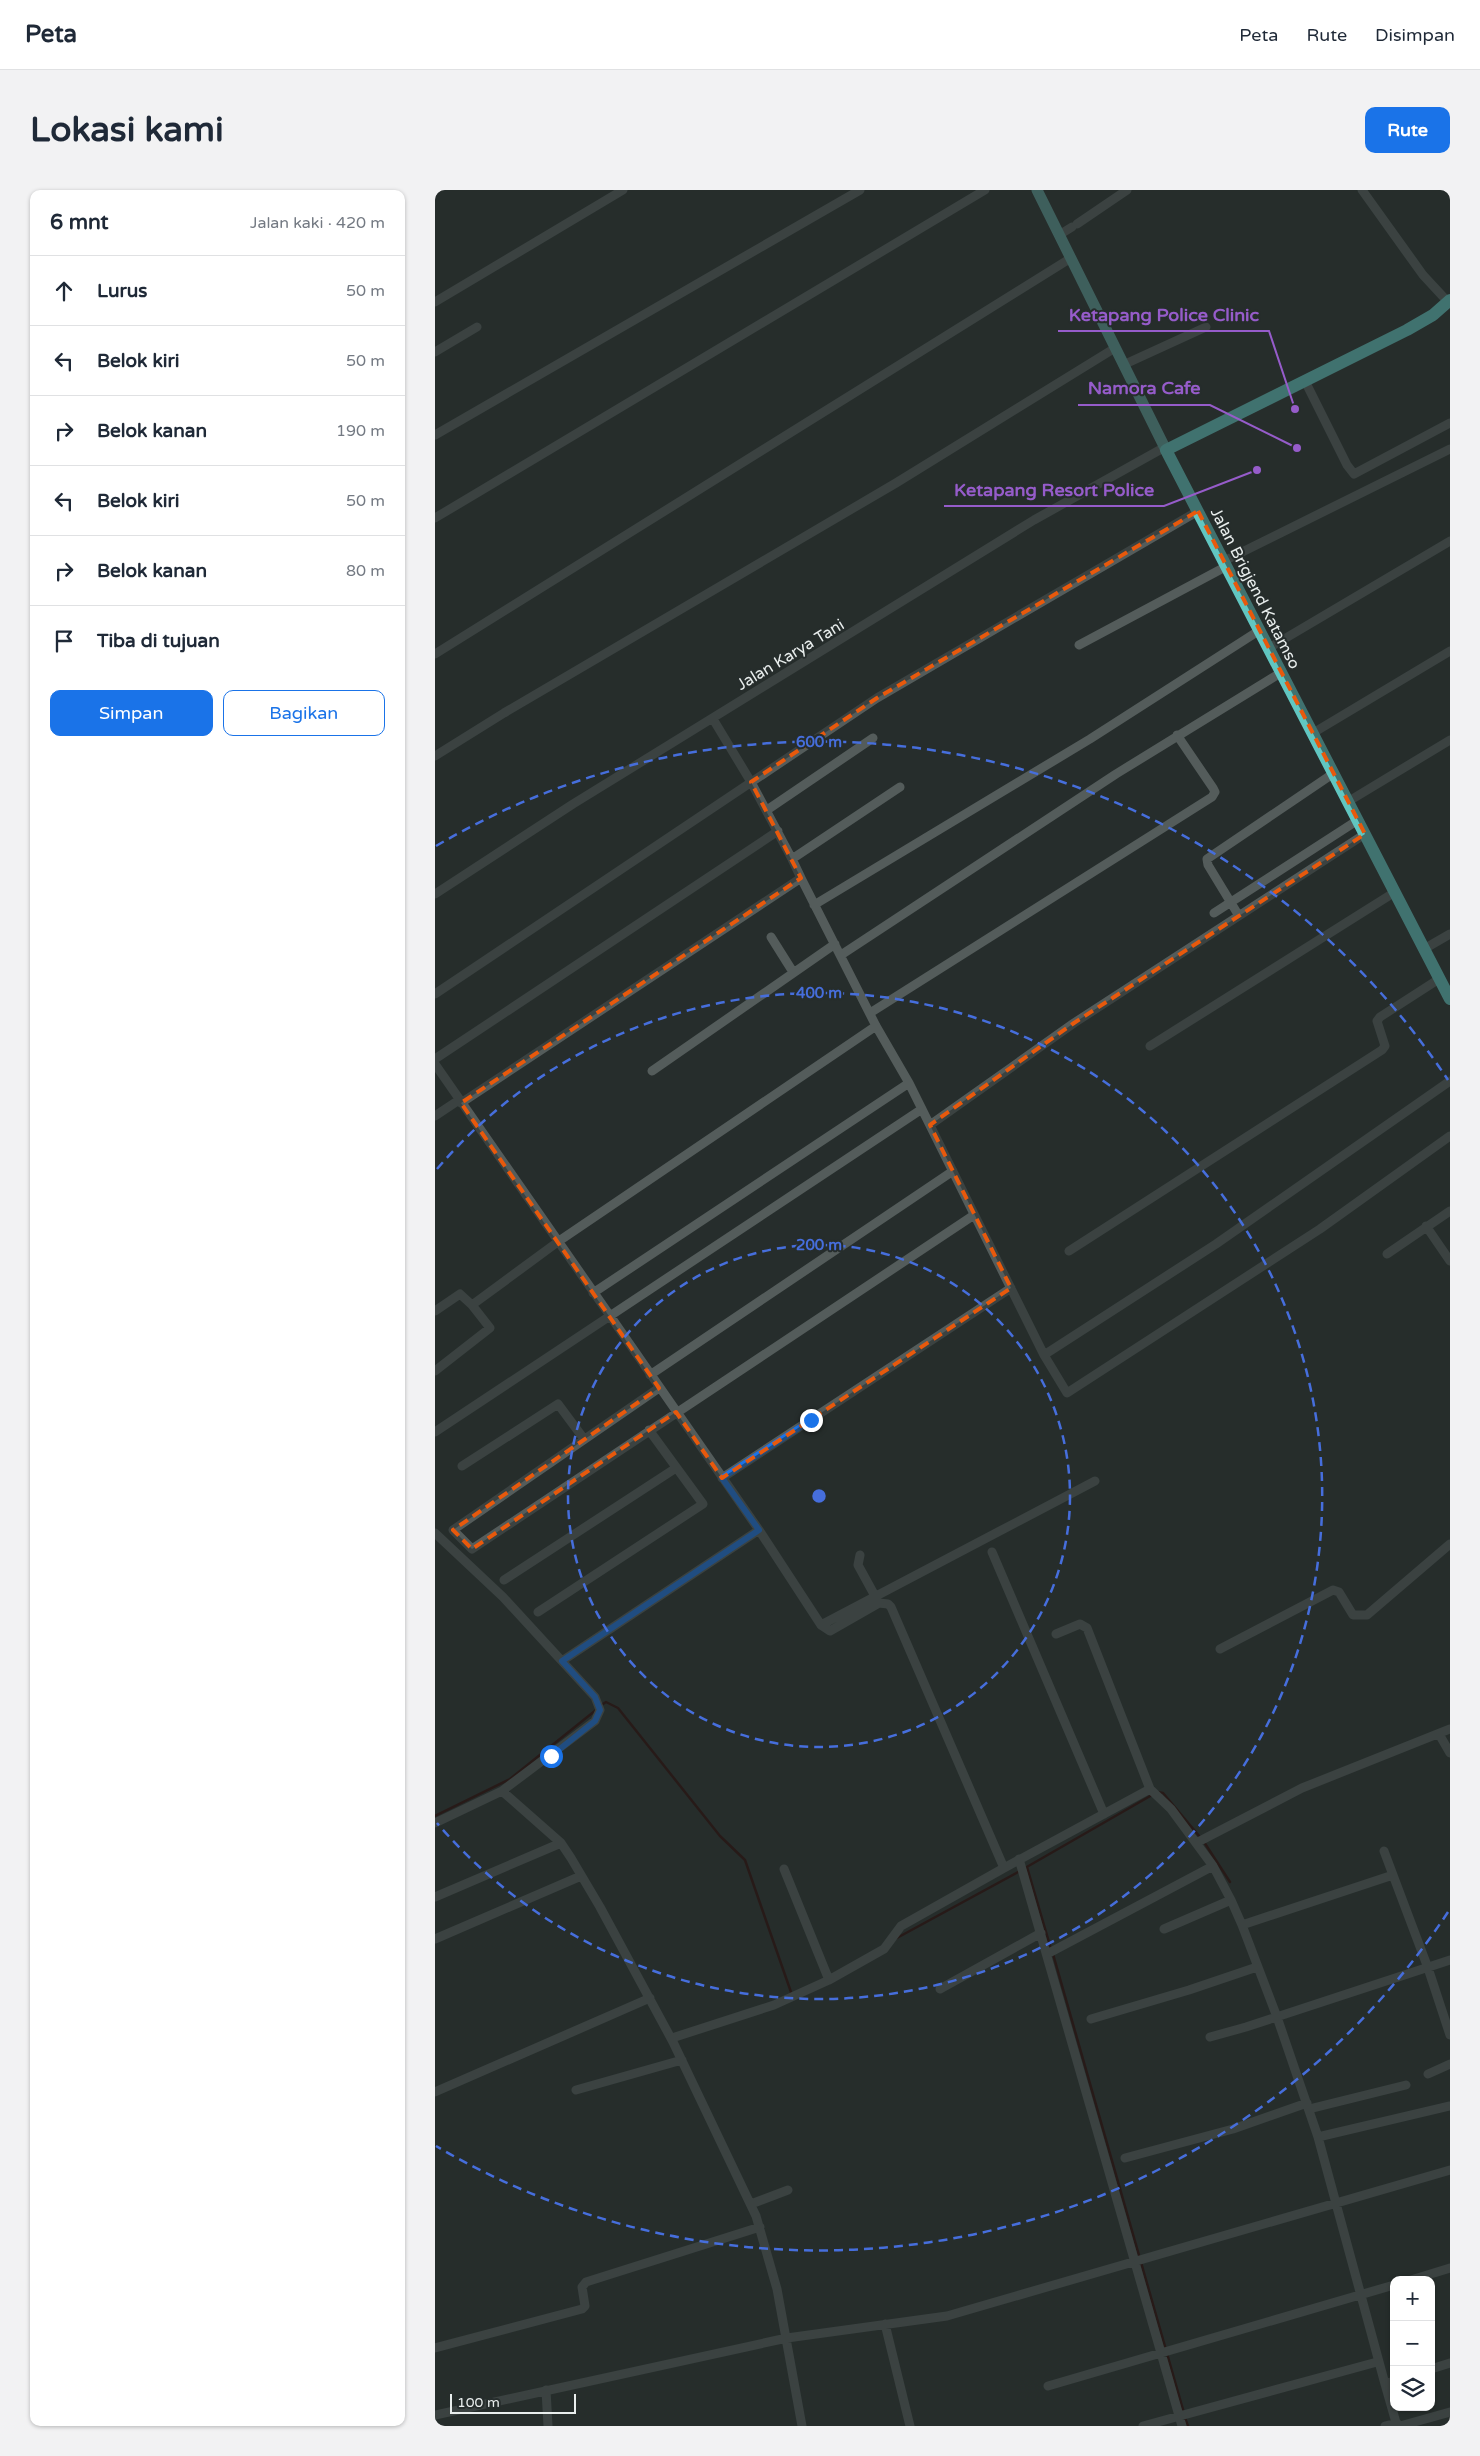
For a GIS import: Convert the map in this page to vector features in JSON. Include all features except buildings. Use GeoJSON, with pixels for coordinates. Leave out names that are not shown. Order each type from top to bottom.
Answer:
{"type":"FeatureCollection","features":[{"type":"Feature","properties":{"kind":"highway"},"geometry":{"type":"LineString","coordinates":[[1166,449],[1407,330],[1433,315],[1449,301]]}},
{"type":"Feature","properties":{"kind":"highway","name":"Jalan Brigjend Katamso"},"geometry":{"type":"LineString","coordinates":[[1166,449],[1450,999]]}},
{"type":"Feature","properties":{"kind":"main road","name":"Jalan Brigjend Katamso"},"geometry":{"type":"LineString","coordinates":[[1037,190],[1166,449]]}},
{"type":"Feature","properties":{"kind":"street"},"geometry":{"type":"LineString","coordinates":[[435,302],[623,190]]}},
{"type":"Feature","properties":{"kind":"street"},"geometry":{"type":"LineString","coordinates":[[435,435],[860,190]]}},
{"type":"Feature","properties":{"kind":"street"},"geometry":{"type":"LineString","coordinates":[[435,518],[985,190]]}},
{"type":"Feature","properties":{"kind":"street"},"geometry":{"type":"LineString","coordinates":[[1059,235],[1127,190]]}},
{"type":"Feature","properties":{"kind":"street"},"geometry":{"type":"LineString","coordinates":[[1361,190],[1423,275],[1449,301]]}},
{"type":"Feature","properties":{"kind":"street"},"geometry":{"type":"LineString","coordinates":[[435,654],[1071,258]]}},
{"type":"Feature","properties":{"kind":"street"},"geometry":{"type":"LineString","coordinates":[[435,352],[477,327]]}},
{"type":"Feature","properties":{"kind":"street"},"geometry":{"type":"LineString","coordinates":[[1123,365],[1206,328]]}},
{"type":"Feature","properties":{"kind":"street"},"geometry":{"type":"LineString","coordinates":[[435,756],[524,701],[896,483],[1115,348]]}},
{"type":"Feature","properties":{"kind":"street"},"geometry":{"type":"LineString","coordinates":[[1305,381],[1347,465],[1354,474],[1450,423]]}},
{"type":"Feature","properties":{"kind":"street","name":"Jalan Karya Tani"},"geometry":{"type":"LineString","coordinates":[[435,894],[573,804],[1034,520],[1166,449]]}},
{"type":"Feature","properties":{"kind":"street"},"geometry":{"type":"LineString","coordinates":[[1079,645],[1225,564],[1450,449]]}},
{"type":"Feature","properties":{"kind":"street"},"geometry":{"type":"LineString","coordinates":[[435,994],[877,698],[1198,511]]}},
{"type":"Feature","properties":{"kind":"street"},"geometry":{"type":"LineString","coordinates":[[1269,648],[1450,541]]}},
{"type":"Feature","properties":{"kind":"street"},"geometry":{"type":"LineString","coordinates":[[814,905],[1090,738],[1260,630]]}},
{"type":"Feature","properties":{"kind":"street"},"geometry":{"type":"LineString","coordinates":[[1313,733],[1450,651]]}},
{"type":"Feature","properties":{"kind":"street"},"geometry":{"type":"LineString","coordinates":[[841,955],[1177,735],[1282,672]]}},
{"type":"Feature","properties":{"kind":"street"},"geometry":{"type":"LineString","coordinates":[[713,719],[778,831],[870,1013],[909,1083],[1044,1355],[1065,1392],[1071,1393],[1320,1229],[1450,1136]]}},
{"type":"Feature","properties":{"kind":"street"},"geometry":{"type":"LineString","coordinates":[[870,1013],[1211,797],[1215,792],[1213,788],[1177,735]]}},
{"type":"Feature","properties":{"kind":"street"},"geometry":{"type":"LineString","coordinates":[[767,810],[873,738]]}},
{"type":"Feature","properties":{"kind":"street"},"geometry":{"type":"LineString","coordinates":[[1349,801],[1450,740]]}},
{"type":"Feature","properties":{"kind":"street"},"geometry":{"type":"LineString","coordinates":[[1239,916],[1208,865],[1207,859],[1334,773]]}},
{"type":"Feature","properties":{"kind":"street"},"geometry":{"type":"LineString","coordinates":[[792,859],[900,787]]}},
{"type":"Feature","properties":{"kind":"street"},"geometry":{"type":"LineString","coordinates":[[1214,913],[1358,820]]}},
{"type":"Feature","properties":{"kind":"street"},"geometry":{"type":"LineString","coordinates":[[435,1060],[778,831]]}},
{"type":"Feature","properties":{"kind":"street"},"geometry":{"type":"LineString","coordinates":[[930,1125],[1074,1023],[1365,834]]}},
{"type":"Feature","properties":{"kind":"street"},"geometry":{"type":"LineString","coordinates":[[435,1116],[460,1102],[801,878]]}},
{"type":"Feature","properties":{"kind":"street"},"geometry":{"type":"LineString","coordinates":[[1150,1046],[1395,892]]}},
{"type":"Feature","properties":{"kind":"street"},"geometry":{"type":"LineString","coordinates":[[1424,949],[1450,934]]}},
{"type":"Feature","properties":{"kind":"street"},"geometry":{"type":"LineString","coordinates":[[771,937],[793,972]]}},
{"type":"Feature","properties":{"kind":"street"},"geometry":{"type":"LineString","coordinates":[[652,1071],[835,944]]}},
{"type":"Feature","properties":{"kind":"street"},"geometry":{"type":"LineString","coordinates":[[1069,1251],[1381,1050],[1385,1046],[1385,1040],[1377,1022],[1380,1016],[1439,979]]}},
{"type":"Feature","properties":{"kind":"street"},"geometry":{"type":"LineString","coordinates":[[472,1305],[559,1241],[877,1026]]}},
{"type":"Feature","properties":{"kind":"street"},"geometry":{"type":"LineString","coordinates":[[435,1064],[559,1241],[609,1317],[759,1530],[821,1625],[830,1631],[879,1603],[888,1604],[891,1607],[1004,1868]]}},
{"type":"Feature","properties":{"kind":"street"},"geometry":{"type":"LineString","coordinates":[[1044,1355],[1216,1244],[1450,1082]]}},
{"type":"Feature","properties":{"kind":"street"},"geometry":{"type":"LineString","coordinates":[[593,1293],[909,1083]]}},
{"type":"Feature","properties":{"kind":"street"},"geometry":{"type":"LineString","coordinates":[[435,1432],[922,1109]]}},
{"type":"Feature","properties":{"kind":"street"},"geometry":{"type":"LineString","coordinates":[[650,1375],[953,1171]]}},
{"type":"Feature","properties":{"kind":"street"},"geometry":{"type":"LineString","coordinates":[[1387,1254],[1450,1211]]}},
{"type":"Feature","properties":{"kind":"street"},"geometry":{"type":"LineString","coordinates":[[659,1388],[453,1530],[472,1549],[974,1215]]}},
{"type":"Feature","properties":{"kind":"street"},"geometry":{"type":"LineString","coordinates":[[1426,1226],[1450,1261]]}},
{"type":"Feature","properties":{"kind":"street"},"geometry":{"type":"LineString","coordinates":[[722,1478],[1011,1288]]}},
{"type":"Feature","properties":{"kind":"street"},"geometry":{"type":"LineString","coordinates":[[435,1312],[458,1294],[462,1295],[472,1305],[490,1330],[435,1371]]}},
{"type":"Feature","properties":{"kind":"street"},"geometry":{"type":"LineString","coordinates":[[462,1466],[558,1404],[584,1439]]}},
{"type":"Feature","properties":{"kind":"street"},"geometry":{"type":"LineString","coordinates":[[538,1612],[703,1504],[649,1430]]}},
{"type":"Feature","properties":{"kind":"street"},"geometry":{"type":"LineString","coordinates":[[504,1580],[676,1468]]}},
{"type":"Feature","properties":{"kind":"street"},"geometry":{"type":"LineString","coordinates":[[821,1625],[1095,1481]]}},
{"type":"Feature","properties":{"kind":"street"},"geometry":{"type":"LineString","coordinates":[[562,1661],[759,1530]]}},
{"type":"Feature","properties":{"kind":"street"},"geometry":{"type":"LineString","coordinates":[[435,1533],[503,1597],[595,1697],[600,1706],[600,1714],[595,1721],[502,1791],[435,1823]]}},
{"type":"Feature","properties":{"kind":"street"},"geometry":{"type":"LineString","coordinates":[[1220,1649],[1333,1590],[1339,1592],[1353,1615],[1367,1615],[1450,1544]]}},
{"type":"Feature","properties":{"kind":"street"},"geometry":{"type":"LineString","coordinates":[[992,1552],[1104,1814]]}},
{"type":"Feature","properties":{"kind":"street"},"geometry":{"type":"LineString","coordinates":[[860,1555],[858,1565],[875,1596]]}},
{"type":"Feature","properties":{"kind":"street"},"geometry":{"type":"LineString","coordinates":[[1056,1634],[1081,1624],[1087,1628],[1150,1790],[1165,1801],[1201,1840],[1231,1900],[1277,2017],[1308,2106],[1377,2362],[1389,2382],[1398,2425]]}},
{"type":"Feature","properties":{"kind":"street"},"geometry":{"type":"LineString","coordinates":[[1201,1840],[1302,1788],[1450,1729]]}},
{"type":"Feature","properties":{"kind":"street"},"geometry":{"type":"LineString","coordinates":[[1439,1734],[1450,1754]]}},
{"type":"Feature","properties":{"kind":"street"},"geometry":{"type":"LineString","coordinates":[[672,2038],[788,2000],[829,1980],[885,1950],[901,1926],[1004,1868],[1150,1790]]}},
{"type":"Feature","properties":{"kind":"street"},"geometry":{"type":"LineString","coordinates":[[502,1791],[561,1843],[581,1876],[672,2038],[751,2204],[760,2227],[787,2338],[802,2426]]}},
{"type":"Feature","properties":{"kind":"street"},"geometry":{"type":"LineString","coordinates":[[435,1897],[561,1843]]}},
{"type":"Feature","properties":{"kind":"street"},"geometry":{"type":"LineString","coordinates":[[1384,1851],[1428,1968],[1450,2035]]}},
{"type":"Feature","properties":{"kind":"street"},"geometry":{"type":"LineString","coordinates":[[1019,1860],[1182,2426]]}},
{"type":"Feature","properties":{"kind":"street"},"geometry":{"type":"LineString","coordinates":[[1047,1954],[1213,1866]]}},
{"type":"Feature","properties":{"kind":"street"},"geometry":{"type":"LineString","coordinates":[[784,1869],[829,1980]]}},
{"type":"Feature","properties":{"kind":"street"},"geometry":{"type":"LineString","coordinates":[[1242,1926],[1393,1875]]}},
{"type":"Feature","properties":{"kind":"street"},"geometry":{"type":"LineString","coordinates":[[435,1939],[581,1876]]}},
{"type":"Feature","properties":{"kind":"street"},"geometry":{"type":"LineString","coordinates":[[1164,1929],[1231,1900]]}},
{"type":"Feature","properties":{"kind":"street"},"geometry":{"type":"LineString","coordinates":[[940,1989],[1041,1933]]}},
{"type":"Feature","properties":{"kind":"street"},"geometry":{"type":"LineString","coordinates":[[1209,2037],[1277,2017],[1450,1960]]}},
{"type":"Feature","properties":{"kind":"street"},"geometry":{"type":"LineString","coordinates":[[1091,2019],[1181,1993],[1257,1966]]}},
{"type":"Feature","properties":{"kind":"street"},"geometry":{"type":"LineString","coordinates":[[435,2092],[651,1998]]}},
{"type":"Feature","properties":{"kind":"street"},"geometry":{"type":"LineString","coordinates":[[575,2090],[682,2060]]}},
{"type":"Feature","properties":{"kind":"street"},"geometry":{"type":"LineString","coordinates":[[1429,2074],[1450,2064]]}},
{"type":"Feature","properties":{"kind":"street"},"geometry":{"type":"LineString","coordinates":[[1125,2158],[1233,2129],[1308,2106],[1406,2084]]}},
{"type":"Feature","properties":{"kind":"street"},"geometry":{"type":"LineString","coordinates":[[1318,2138],[1450,2106]]}},
{"type":"Feature","properties":{"kind":"street"},"geometry":{"type":"LineString","coordinates":[[435,2415],[787,2338],[947,2316],[1135,2263],[1335,2202],[1450,2170]]}},
{"type":"Feature","properties":{"kind":"street"},"geometry":{"type":"LineString","coordinates":[[751,2204],[788,2190]]}},
{"type":"Feature","properties":{"kind":"street"},"geometry":{"type":"LineString","coordinates":[[435,2348],[582,2309],[585,2306],[582,2285],[585,2282],[760,2227]]}},
{"type":"Feature","properties":{"kind":"street"},"geometry":{"type":"LineString","coordinates":[[1424,2276],[1450,2268]]}},
{"type":"Feature","properties":{"kind":"street"},"geometry":{"type":"LineString","coordinates":[[1048,2386],[1390,2286]]}},
{"type":"Feature","properties":{"kind":"street"},"geometry":{"type":"LineString","coordinates":[[880,2325],[910,2426]]}},
{"type":"Feature","properties":{"kind":"street"},"geometry":{"type":"LineString","coordinates":[[1143,2426],[1377,2362]]}},
{"type":"Feature","properties":{"kind":"street"},"geometry":{"type":"LineString","coordinates":[[1435,2368],[1450,2363]]}},
{"type":"Feature","properties":{"kind":"street"},"geometry":{"type":"LineString","coordinates":[[546,2390],[549,2426]]}},
{"type":"Feature","properties":{"kind":"street"},"geometry":{"type":"LineString","coordinates":[[1385,2426],[1398,2425],[1450,2412]]}},
{"type":"Feature","properties":{"kind":"highlighted area"},"geometry":{"type":"Polygon","coordinates":[[[1198,511],[1365,834],[1074,1023],[930,1125],[1011,1288],[722,1478],[676,1412],[472,1549],[453,1530],[659,1388],[461,1103],[801,878],[751,782],[877,698],[1198,511]]]}},
{"type":"Feature","properties":{"kind":"waterway"},"geometry":{"type":"LineString","coordinates":[[600,1706],[606,1702],[618,1708],[720,1836],[745,1860],[792,1995]]}},
{"type":"Feature","properties":{"kind":"waterway"},"geometry":{"type":"LineString","coordinates":[[435,1816],[510,1779],[596,1710]]}},
{"type":"Feature","properties":{"kind":"waterway"},"geometry":{"type":"LineString","coordinates":[[1157,1792],[1163,1793],[1200,1837]]}},
{"type":"Feature","properties":{"kind":"waterway"},"geometry":{"type":"LineString","coordinates":[[1025,1868],[1152,1795]]}},
{"type":"Feature","properties":{"kind":"waterway"},"geometry":{"type":"LineString","coordinates":[[1204,1842],[1230,1882]]}},
{"type":"Feature","properties":{"kind":"waterway"},"geometry":{"type":"LineString","coordinates":[[1027,1867],[1051,1949]]}},
{"type":"Feature","properties":{"kind":"waterway"},"geometry":{"type":"LineString","coordinates":[[895,1939],[1020,1871]]}},
{"type":"Feature","properties":{"kind":"waterway"},"geometry":{"type":"LineString","coordinates":[[1053,1954],[1184,2413]]}},
{"type":"Feature","properties":{"kind":"waterway"},"geometry":{"type":"LineString","coordinates":[[1185,2418],[1188,2426]]}},
{"type":"Feature","properties":{"kind":"place","name":"Ketapang Police Clinic"},"geometry":{"type":"Point","coordinates":[1295,409]}},
{"type":"Feature","properties":{"kind":"place","name":"Namora Cafe"},"geometry":{"type":"Point","coordinates":[1297,448]}},
{"type":"Feature","properties":{"kind":"place","name":"Ketapang Resort Police"},"geometry":{"type":"Point","coordinates":[1257,470]}},
{"type":"Feature","properties":{"kind":"route"},"geometry":{"type":"LineString","coordinates":[[551,1756],[595,1721],[600,1714],[600,1706],[595,1697],[562,1661],[759,1530],[722,1478],[811,1420]]}}]}
